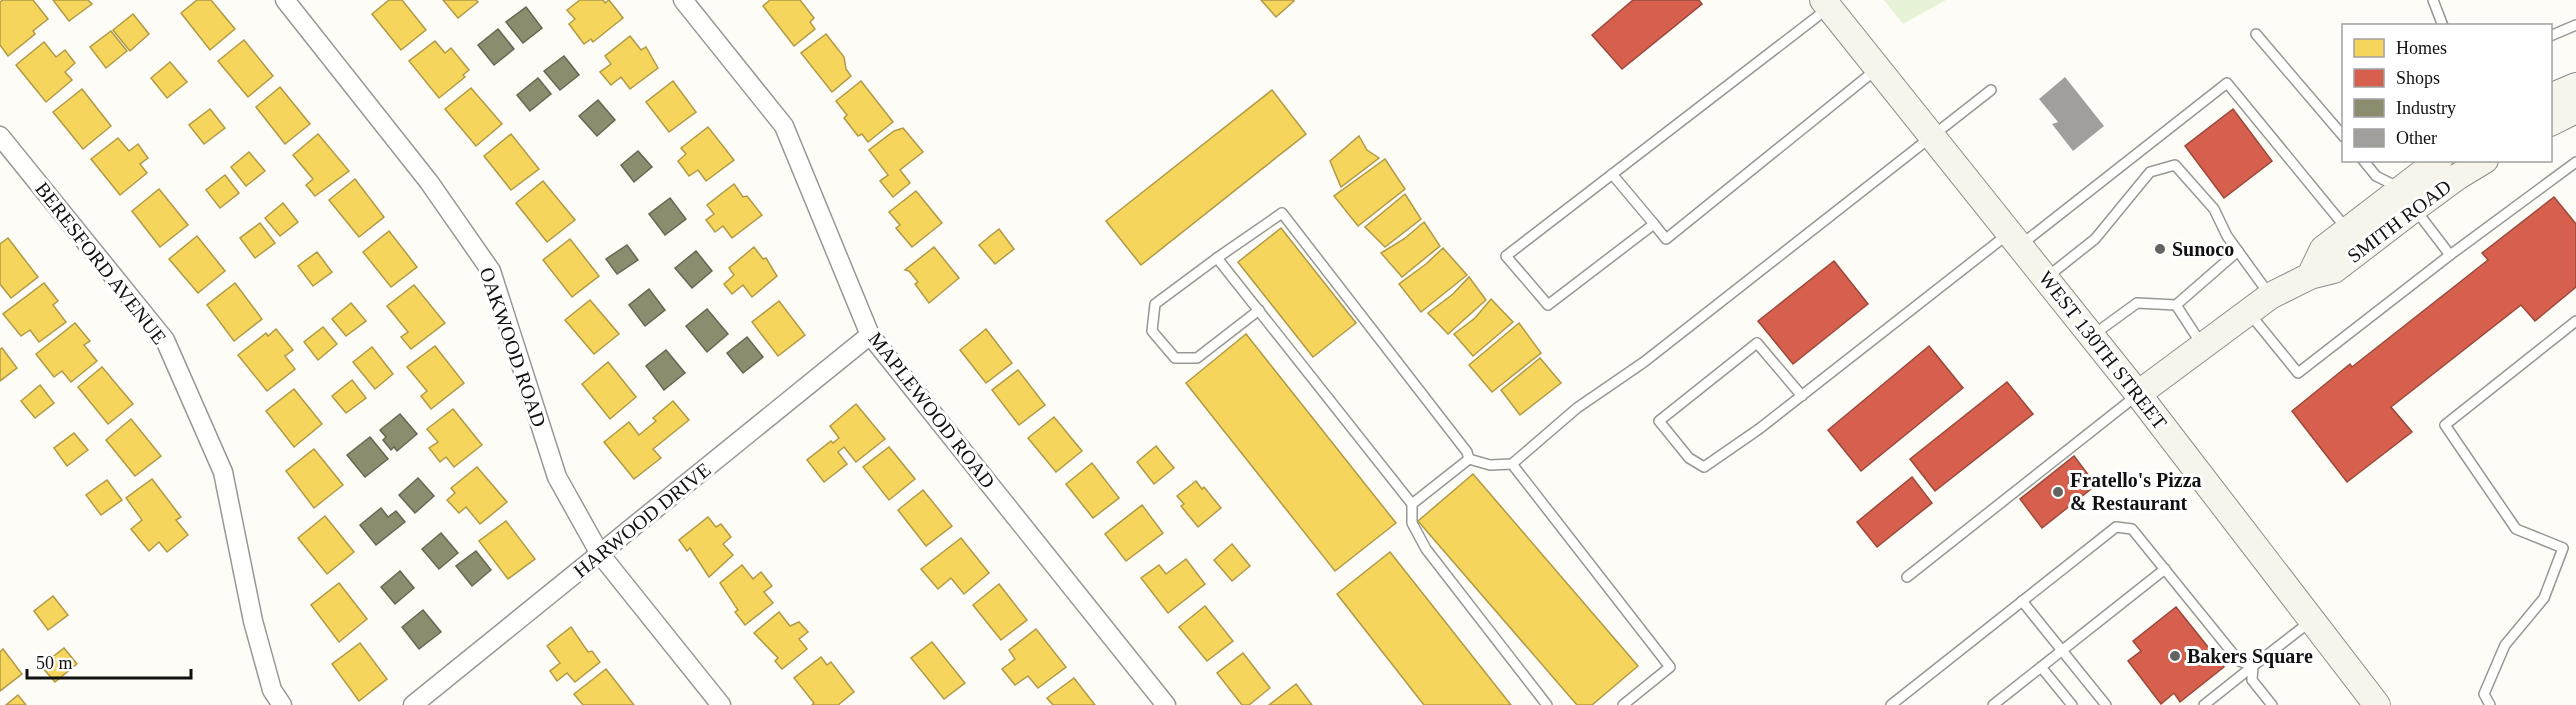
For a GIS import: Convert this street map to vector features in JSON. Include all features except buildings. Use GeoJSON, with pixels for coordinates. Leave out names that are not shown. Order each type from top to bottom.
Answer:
{"type":"FeatureCollection","features":[{"type":"Feature","properties":{"kind":"main road","name":"WEST 130TH STREET"},"geometry":{"type":"LineString","coordinates":[[1826,4],[2138,394],[2310,621],[2377,705]]}},
{"type":"Feature","properties":{"kind":"main road"},"geometry":{"type":"LineString","coordinates":[[2552,96],[2576,86]]}},
{"type":"Feature","properties":{"kind":"main road"},"geometry":{"type":"LineString","coordinates":[[2552,122],[2576,110]]}},
{"type":"Feature","properties":{"kind":"main road","name":"SMITH ROAD"},"geometry":{"type":"LineString","coordinates":[[2138,394],[2270,296],[2310,276],[2334,270],[2408,198],[2437,162]]}},
{"type":"Feature","properties":{"kind":"main road","name":"SMITH ROAD"},"geometry":{"type":"LineString","coordinates":[[2310,276],[2324,249],[2348,230],[2408,198],[2457,177],[2483,162]]}},
{"type":"Feature","properties":{"kind":"street","name":"OAKWOOD ROAD"},"geometry":{"type":"LineString","coordinates":[[285,0],[429,182],[491,271],[557,477],[600,554],[722,705]]}},
{"type":"Feature","properties":{"kind":"street","name":"MAPLEWOOD ROAD"},"geometry":{"type":"LineString","coordinates":[[683,0],[784,126],[870,335],[1166,705]]}},
{"type":"Feature","properties":{"kind":"street","name":"BERESFORD AVENUE"},"geometry":{"type":"LineString","coordinates":[[0,136],[165,340],[223,472],[254,621],[272,690],[282,705]]}},
{"type":"Feature","properties":{"kind":"street","name":"HARWOOD DRIVE"},"geometry":{"type":"LineString","coordinates":[[413,705],[870,335]]}},
{"type":"Feature","properties":{"kind":"lane"},"geometry":{"type":"LineString","coordinates":[[2433,0],[2442,24]]}},
{"type":"Feature","properties":{"kind":"lane"},"geometry":{"type":"LineString","coordinates":[[1654,224],[1548,305],[1506,256],[1826,4]]}},
{"type":"Feature","properties":{"kind":"lane"},"geometry":{"type":"LineString","coordinates":[[2552,35],[2576,25]]}},
{"type":"Feature","properties":{"kind":"lane"},"geometry":{"type":"LineString","coordinates":[[2256,34],[2342,136]]}},
{"type":"Feature","properties":{"kind":"lane"},"geometry":{"type":"LineString","coordinates":[[1612,174],[1666,239],[1878,68]]}},
{"type":"Feature","properties":{"kind":"lane"},"geometry":{"type":"LineString","coordinates":[[1802,396],[1757,343],[1659,421],[1689,458],[1704,467],[1759,429],[2227,83],[2348,230]]}},
{"type":"Feature","properties":{"kind":"lane"},"geometry":{"type":"LineString","coordinates":[[1470,459],[1490,465],[1512,464],[1577,408],[1644,362],[1991,90]]}},
{"type":"Feature","properties":{"kind":"lane"},"geometry":{"type":"LineString","coordinates":[[2365,162],[2376,176],[2408,198],[2450,255]]}},
{"type":"Feature","properties":{"kind":"lane"},"geometry":{"type":"LineString","coordinates":[[2248,312],[2298,373],[2450,255],[2576,162]]}},
{"type":"Feature","properties":{"kind":"lane"},"geometry":{"type":"LineString","coordinates":[[2045,278],[2095,239],[2150,172],[2163,166],[2175,165],[2214,209],[2227,236],[2270,296]]}},
{"type":"Feature","properties":{"kind":"lane"},"geometry":{"type":"LineString","coordinates":[[1259,310],[1197,358],[1175,358],[1152,331],[1155,304],[1282,213],[1467,452],[1470,459]]}},
{"type":"Feature","properties":{"kind":"lane"},"geometry":{"type":"LineString","coordinates":[[2091,336],[2137,303],[2176,305],[2238,251]]}},
{"type":"Feature","properties":{"kind":"lane"},"geometry":{"type":"LineString","coordinates":[[1217,258],[1412,504],[1412,523],[1426,549],[1547,705]]}},
{"type":"Feature","properties":{"kind":"lane"},"geometry":{"type":"LineString","coordinates":[[2176,305],[2203,346]]}},
{"type":"Feature","properties":{"kind":"lane"},"geometry":{"type":"LineString","coordinates":[[2490,705],[2484,694],[2505,645],[2544,598],[2562,548],[2516,529],[2445,425],[2576,321]]}},
{"type":"Feature","properties":{"kind":"lane"},"geometry":{"type":"LineString","coordinates":[[1907,578],[2138,394]]}},
{"type":"Feature","properties":{"kind":"lane"},"geometry":{"type":"LineString","coordinates":[[1412,504],[1470,459]]}},
{"type":"Feature","properties":{"kind":"lane"},"geometry":{"type":"LineString","coordinates":[[1512,464],[1670,667],[1623,705]]}},
{"type":"Feature","properties":{"kind":"lane"},"geometry":{"type":"LineString","coordinates":[[1891,705],[2116,527],[2132,529],[2239,661],[2253,666]]}},
{"type":"Feature","properties":{"kind":"lane"},"geometry":{"type":"LineString","coordinates":[[1993,705],[2165,569]]}},
{"type":"Feature","properties":{"kind":"lane"},"geometry":{"type":"LineString","coordinates":[[2022,601],[2106,705]]}},
{"type":"Feature","properties":{"kind":"lane"},"geometry":{"type":"LineString","coordinates":[[2204,705],[2310,621]]}},
{"type":"Feature","properties":{"kind":"lane"},"geometry":{"type":"LineString","coordinates":[[2253,666],[2252,680],[2272,705]]}},
{"type":"Feature","properties":{"kind":"lane"},"geometry":{"type":"LineString","coordinates":[[2041,667],[2072,705]]}},
{"type":"Feature","properties":{"kind":"green space"},"geometry":{"type":"Polygon","coordinates":[[[1884,0],[1946,0],[1903,24],[1884,0]]]}},
{"type":"Feature","properties":{"kind":"place","name":"Sunoco"},"geometry":{"type":"Point","coordinates":[2160,249]}},
{"type":"Feature","properties":{"kind":"place","name":"Fratello's Pizza & Restaurant"},"geometry":{"type":"Point","coordinates":[2058,492]}},
{"type":"Feature","properties":{"kind":"place","name":"Bakers Square"},"geometry":{"type":"Point","coordinates":[2175,656]}}]}
